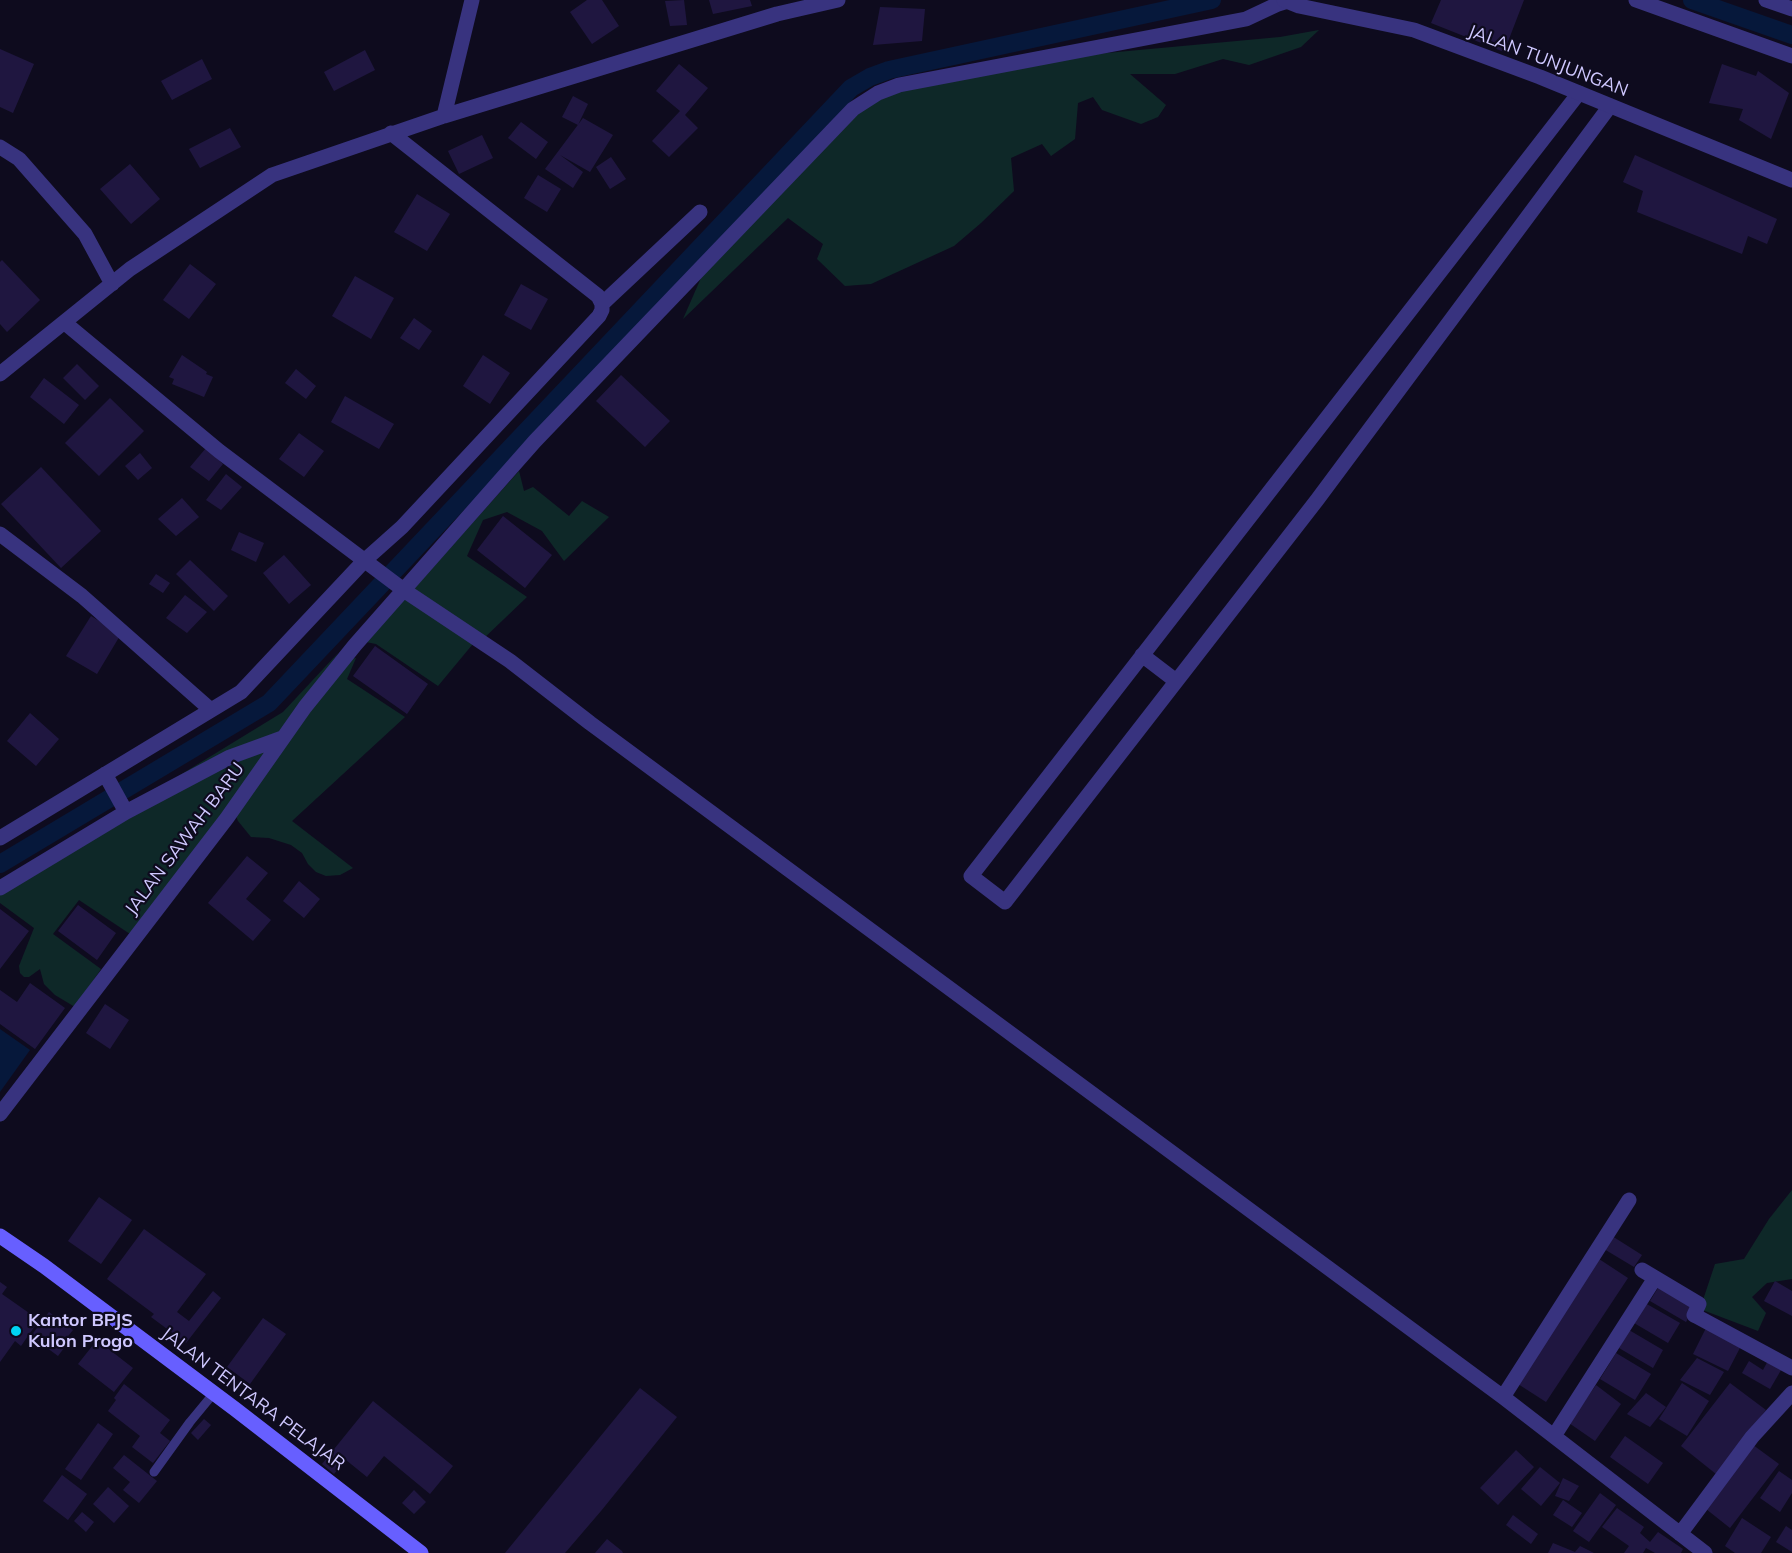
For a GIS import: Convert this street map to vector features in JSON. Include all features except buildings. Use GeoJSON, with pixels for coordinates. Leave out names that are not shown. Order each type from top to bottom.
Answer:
{"type":"FeatureCollection","features":[{"type":"Feature","properties":{"kind":"main road","name":"JALAN TENTARA PELAJAR"},"geometry":{"type":"LineString","coordinates":[[0,1236],[44,1266],[214,1393],[421,1553]]}},
{"type":"Feature","properties":{"kind":"street"},"geometry":{"type":"LineString","coordinates":[[444,116],[472,0]]}},
{"type":"Feature","properties":{"kind":"street"},"geometry":{"type":"LineString","coordinates":[[0,374],[139,262],[272,175],[444,116],[777,14],[838,0]]}},
{"type":"Feature","properties":{"kind":"street","name":"JALAN TUNJUNGAN"},"geometry":{"type":"LineString","coordinates":[[1286,0],[1414,30],[1579,93],[1792,180]]}},
{"type":"Feature","properties":{"kind":"street","name":"JALAN SAWAH BARU"},"geometry":{"type":"LineString","coordinates":[[0,1114],[227,818],[304,707],[400,587],[535,441],[853,109],[878,93],[899,85],[1246,19],[1286,0]]}},
{"type":"Feature","properties":{"kind":"street"},"geometry":{"type":"LineString","coordinates":[[1636,0],[1792,56]]}},
{"type":"Feature","properties":{"kind":"street"},"geometry":{"type":"LineString","coordinates":[[1766,0],[1792,9]]}},
{"type":"Feature","properties":{"kind":"street"},"geometry":{"type":"LineString","coordinates":[[1579,93],[971,876],[1005,902],[1317,500],[1610,106]]}},
{"type":"Feature","properties":{"kind":"street"},"geometry":{"type":"LineString","coordinates":[[0,838],[107,778],[241,692],[369,563],[592,325],[602,310],[598,296],[391,133]]}},
{"type":"Feature","properties":{"kind":"street"},"geometry":{"type":"LineString","coordinates":[[0,147],[19,159],[85,234],[112,284]]}},
{"type":"Feature","properties":{"kind":"street"},"geometry":{"type":"LineString","coordinates":[[602,304],[700,212]]}},
{"type":"Feature","properties":{"kind":"street"},"geometry":{"type":"LineString","coordinates":[[65,323],[219,451],[400,587],[510,661],[590,723],[1503,1397],[1705,1553]]}},
{"type":"Feature","properties":{"kind":"street"},"geometry":{"type":"LineString","coordinates":[[0,534],[82,596],[211,710]]}},
{"type":"Feature","properties":{"kind":"street"},"geometry":{"type":"LineString","coordinates":[[1142,655],[1176,681]]}},
{"type":"Feature","properties":{"kind":"street"},"geometry":{"type":"LineString","coordinates":[[0,888],[123,808],[230,757],[282,738]]}},
{"type":"Feature","properties":{"kind":"street"},"geometry":{"type":"LineString","coordinates":[[107,778],[123,808]]}},
{"type":"Feature","properties":{"kind":"street"},"geometry":{"type":"LineString","coordinates":[[1503,1397],[1629,1200]]}},
{"type":"Feature","properties":{"kind":"street"},"geometry":{"type":"LineString","coordinates":[[1554,1436],[1649,1274],[1699,1304],[1694,1315],[1792,1368]]}},
{"type":"Feature","properties":{"kind":"street"},"geometry":{"type":"LineString","coordinates":[[1680,1534],[1752,1437],[1792,1393]]}},
{"type":"Feature","properties":{"kind":"lane"},"geometry":{"type":"LineString","coordinates":[[154,1472],[214,1393]]}},
{"type":"Feature","properties":{"kind":"green space"},"geometry":{"type":"Polygon","coordinates":[[[1319,30],[1301,47],[1249,65],[1223,59],[1175,74],[1130,74],[1166,105],[1158,117],[1141,124],[1102,110],[1093,97],[1078,103],[1075,139],[1051,156],[1042,144],[1011,158],[1014,191],[981,223],[954,246],[871,284],[845,286],[817,259],[823,244],[788,218],[683,319],[708,262],[862,102],[897,88],[1096,54],[1280,37],[1319,30]]]}},
{"type":"Feature","properties":{"kind":"green space"},"geometry":{"type":"Polygon","coordinates":[[[519,471],[524,491],[533,487],[569,516],[582,501],[609,517],[564,561],[542,531],[507,512],[483,520],[467,556],[527,597],[481,641],[477,639],[438,686],[376,644],[366,642],[519,471]]]}},
{"type":"Feature","properties":{"kind":"green space"},"geometry":{"type":"Polygon","coordinates":[[[339,652],[226,810],[130,934],[79,900],[53,934],[101,969],[75,1007],[55,995],[44,984],[40,969],[29,977],[24,977],[20,973],[19,966],[34,928],[0,903],[0,881],[100,824],[283,712],[339,652]]]}},
{"type":"Feature","properties":{"kind":"green space"},"geometry":{"type":"Polygon","coordinates":[[[356,658],[347,679],[405,717],[292,821],[353,868],[340,875],[326,876],[316,872],[302,853],[291,845],[269,838],[251,837],[236,816],[308,709],[350,659],[356,658]]]}},
{"type":"Feature","properties":{"kind":"green space"},"geometry":{"type":"Polygon","coordinates":[[[1792,1190],[1792,1279],[1767,1283],[1752,1297],[1766,1313],[1758,1331],[1700,1309],[1715,1264],[1744,1259],[1769,1219],[1792,1190]]]}},
{"type":"Feature","properties":{"kind":"water"},"geometry":{"type":"Polygon","coordinates":[[[0,1029],[30,1050],[0,1092],[0,1029]]]}},
{"type":"Feature","properties":{"kind":"waterway"},"geometry":{"type":"LineString","coordinates":[[0,864],[269,703],[851,88],[870,77],[889,70],[1212,0]]}},
{"type":"Feature","properties":{"kind":"waterway"},"geometry":{"type":"LineString","coordinates":[[1692,0],[1792,35]]}},
{"type":"Feature","properties":{"kind":"place","name":"Kantor BPJS Kulon Progo"},"geometry":{"type":"Point","coordinates":[16,1331]}}]}
